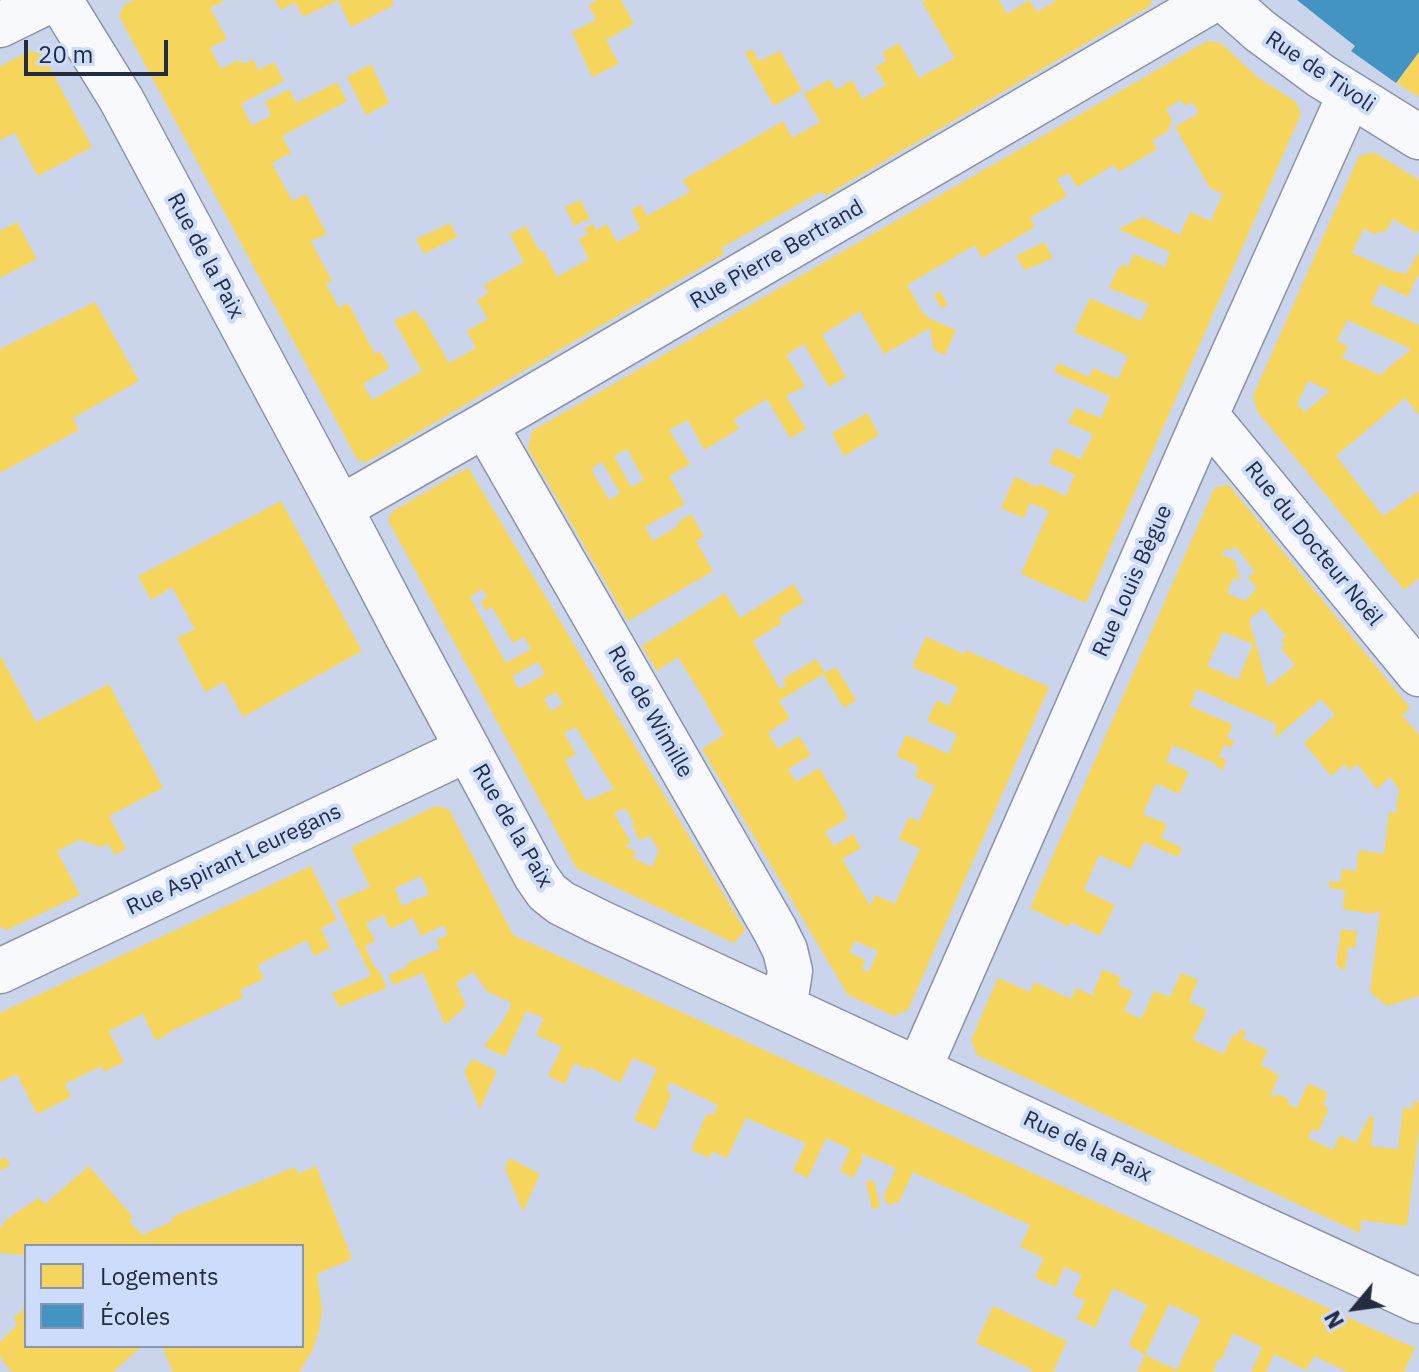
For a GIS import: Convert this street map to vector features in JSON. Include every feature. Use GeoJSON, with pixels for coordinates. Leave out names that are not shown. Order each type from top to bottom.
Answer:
{"type":"FeatureCollection","features":[{"type":"Feature","properties":{"kind":"street"},"geometry":{"type":"LineString","coordinates":[[0,25],[51,0]]}},
{"type":"Feature","properties":{"kind":"street","name":"Rue de la Paix"},"geometry":{"type":"LineString","coordinates":[[60,0],[121,99],[547,892],[561,903],[599,922],[1419,1301]]}},
{"type":"Feature","properties":{"kind":"street","name":"Rue Pierre Bertrand"},"geometry":{"type":"LineString","coordinates":[[340,508],[1213,0]]}},
{"type":"Feature","properties":{"kind":"street","name":"Rue de Tivoli"},"geometry":{"type":"LineString","coordinates":[[1225,0],[1260,31],[1321,76],[1419,137]]}},
{"type":"Feature","properties":{"kind":"street","name":"Rue Louis Bègue"},"geometry":{"type":"LineString","coordinates":[[919,1069],[1350,94]]}},
{"type":"Feature","properties":{"kind":"street","name":"Rue du Docteur Noël"},"geometry":{"type":"LineString","coordinates":[[1206,415],[1419,674]]}},
{"type":"Feature","properties":{"kind":"street","name":"Rue de Wimille"},"geometry":{"type":"LineString","coordinates":[[485,425],[775,930],[785,950],[790,971],[781,1005]]}},
{"type":"Feature","properties":{"kind":"street","name":"Rue Aspirant Leuregans"},"geometry":{"type":"LineString","coordinates":[[0,971],[468,749]]}},
{"type":"Feature","properties":{"kind":"building: Logements"},"geometry":{"type":"Polygon","coordinates":[[[134,0],[226,0],[210,8],[227,39],[210,48],[221,69],[236,61],[247,63],[253,59],[258,70],[274,62],[284,81],[241,104],[252,126],[271,115],[265,102],[289,89],[296,103],[337,82],[347,101],[282,136],[291,153],[272,163],[292,201],[306,194],[327,234],[311,241],[332,281],[326,284],[339,308],[348,303],[375,354],[380,351],[390,368],[363,384],[372,400],[422,371],[394,321],[416,310],[449,363],[476,348],[467,331],[488,319],[477,300],[489,293],[484,285],[524,262],[510,234],[526,226],[557,277],[589,259],[579,239],[588,234],[585,228],[593,224],[596,230],[607,224],[617,242],[641,229],[631,210],[641,205],[647,216],[690,192],[683,180],[783,121],[792,138],[820,122],[804,94],[830,79],[836,90],[852,80],[862,99],[886,85],[875,67],[886,61],[883,52],[899,43],[919,78],[955,58],[922,2],[999,0],[1007,14],[1029,0],[1037,12],[1057,0],[1152,0],[1150,6],[825,196],[822,191],[721,248],[724,254],[365,463],[357,459],[119,16],[124,5],[134,0]]]}},
{"type":"Feature","properties":{"kind":"building: Logements"},"geometry":{"type":"Polygon","coordinates":[[[275,0],[338,0],[303,17],[295,2],[281,10],[275,0]]]}},
{"type":"Feature","properties":{"kind":"building: Logements"},"geometry":{"type":"Polygon","coordinates":[[[338,0],[392,0],[394,5],[351,27],[338,0]]]}},
{"type":"Feature","properties":{"kind":"building: Logements"},"geometry":{"type":"Polygon","coordinates":[[[597,0],[621,0],[634,24],[606,40],[619,64],[592,77],[572,32],[596,20],[589,5],[597,0]]]}},
{"type":"Feature","properties":{"kind":"building: Logements"},"geometry":{"type":"Polygon","coordinates":[[[1207,41],[1221,43],[1257,77],[1296,102],[1301,114],[1086,603],[1021,574],[1049,511],[1030,503],[1024,518],[1001,508],[1015,477],[1066,496],[1075,475],[1049,463],[1056,448],[1081,459],[1093,434],[1068,423],[1075,408],[1101,418],[1110,396],[1054,372],[1058,363],[1089,377],[1093,368],[1118,379],[1128,356],[1074,332],[1090,298],[1141,321],[1149,304],[1109,288],[1117,269],[1122,264],[1128,267],[1134,254],[1165,267],[1170,252],[1118,229],[1143,217],[1180,235],[1190,212],[1211,221],[1223,194],[1210,188],[1175,127],[1199,113],[1192,102],[1185,106],[1181,100],[1166,109],[1172,120],[1168,131],[1152,141],[1157,149],[1119,172],[1114,165],[1077,187],[1069,173],[1057,179],[1067,196],[1030,218],[1035,227],[982,258],[975,245],[907,285],[924,315],[956,330],[945,355],[934,350],[930,328],[884,354],[860,311],[822,335],[846,377],[829,387],[804,344],[786,355],[805,386],[786,396],[806,429],[790,438],[767,399],[734,419],[739,429],[704,450],[688,420],[669,430],[690,464],[669,476],[685,504],[645,527],[653,541],[691,514],[704,536],[696,541],[713,571],[628,621],[528,449],[532,431],[1207,41]],[[627,449],[614,456],[631,487],[644,480],[627,449]],[[602,462],[591,469],[609,500],[620,493],[602,462]]]}},
{"type":"Feature","properties":{"kind":"building: Logements"},"geometry":{"type":"Polygon","coordinates":[[[752,49],[759,61],[780,51],[802,90],[774,106],[745,53],[752,49]]]}},
{"type":"Feature","properties":{"kind":"building: Logements"},"geometry":{"type":"Polygon","coordinates":[[[30,51],[43,55],[92,147],[38,176],[15,133],[0,140],[0,66],[30,51]]]}},
{"type":"Feature","properties":{"kind":"building: Logements"},"geometry":{"type":"Polygon","coordinates":[[[1419,52],[1419,97],[1396,83],[1419,52]]]}},
{"type":"Feature","properties":{"kind":"building: Logements"},"geometry":{"type":"Polygon","coordinates":[[[371,64],[389,103],[366,115],[347,77],[371,64]]]}},
{"type":"Feature","properties":{"kind":"building: Logements"},"geometry":{"type":"Polygon","coordinates":[[[1374,152],[1419,180],[1417,233],[1393,219],[1386,231],[1373,234],[1364,228],[1352,253],[1406,274],[1419,252],[1419,276],[1408,297],[1380,284],[1371,304],[1419,325],[1419,415],[1405,398],[1336,456],[1383,516],[1419,491],[1419,578],[1404,590],[1257,411],[1253,396],[1359,156],[1374,152]],[[1347,320],[1337,341],[1348,346],[1342,358],[1380,375],[1411,349],[1347,320]],[[1308,381],[1297,405],[1305,412],[1330,391],[1308,381]]]}},
{"type":"Feature","properties":{"kind":"building: Logements"},"geometry":{"type":"Polygon","coordinates":[[[580,200],[590,218],[574,226],[565,207],[580,200]]]}},
{"type":"Feature","properties":{"kind":"building: Logements"},"geometry":{"type":"Polygon","coordinates":[[[17,222],[37,259],[0,278],[0,231],[17,222]]]}},
{"type":"Feature","properties":{"kind":"building: Logements"},"geometry":{"type":"Polygon","coordinates":[[[450,223],[457,237],[424,254],[416,239],[450,223]]]}},
{"type":"Feature","properties":{"kind":"building: Logements"},"geometry":{"type":"Polygon","coordinates":[[[1044,242],[1053,258],[1025,270],[1016,256],[1044,242]]]}},
{"type":"Feature","properties":{"kind":"building: Logements"},"geometry":{"type":"Polygon","coordinates":[[[940,291],[948,305],[941,308],[934,295],[940,291]]]}},
{"type":"Feature","properties":{"kind":"building: Logements"},"geometry":{"type":"Polygon","coordinates":[[[95,302],[139,381],[73,418],[79,430],[0,473],[0,349],[95,302]]]}},
{"type":"Feature","properties":{"kind":"building: Logements"},"geometry":{"type":"Polygon","coordinates":[[[867,413],[879,435],[844,456],[832,433],[867,413]]]}},
{"type":"Feature","properties":{"kind":"building: Logements"},"geometry":{"type":"Polygon","coordinates":[[[469,469],[745,930],[734,943],[577,869],[388,520],[393,511],[469,469]],[[482,589],[470,597],[506,663],[531,649],[524,637],[513,643],[492,607],[486,611],[481,601],[487,597],[482,589]],[[538,662],[512,676],[519,689],[545,674],[538,662]],[[556,692],[544,699],[551,711],[563,704],[556,692]],[[576,727],[564,733],[576,754],[565,760],[586,801],[614,789],[576,727]],[[625,808],[614,813],[631,843],[625,846],[636,852],[633,858],[652,867],[659,850],[650,836],[639,840],[625,808]]]}},
{"type":"Feature","properties":{"kind":"building: Logements"},"geometry":{"type":"Polygon","coordinates":[[[1229,485],[1410,708],[1402,715],[1419,735],[1419,996],[1387,1006],[1370,992],[1380,911],[1371,914],[1343,909],[1345,890],[1329,888],[1330,881],[1340,882],[1342,869],[1356,871],[1359,850],[1384,854],[1389,812],[1396,813],[1399,789],[1390,777],[1377,789],[1357,764],[1350,770],[1345,764],[1331,776],[1304,743],[1335,715],[1321,699],[1275,738],[1276,724],[1197,689],[1190,706],[1233,725],[1227,738],[1234,741],[1231,748],[1224,745],[1219,757],[1227,760],[1223,770],[1173,745],[1166,761],[1189,772],[1179,794],[1156,783],[1143,814],[1167,824],[1161,838],[1182,848],[1178,857],[1144,842],[1131,869],[1099,855],[1084,890],[1115,905],[1100,936],[1071,922],[1069,927],[1030,908],[1215,487],[1229,485]],[[1237,548],[1224,550],[1222,555],[1235,560],[1240,581],[1233,578],[1227,593],[1245,601],[1257,588],[1248,578],[1255,572],[1237,548]],[[1263,608],[1250,619],[1268,687],[1295,665],[1281,648],[1285,645],[1281,641],[1286,636],[1263,608]],[[1223,632],[1207,666],[1238,680],[1253,644],[1223,632]]]}},
{"type":"Feature","properties":{"kind":"building: Logements"},"geometry":{"type":"Polygon","coordinates":[[[281,501],[362,651],[243,717],[224,682],[205,692],[177,638],[195,629],[172,587],[151,600],[138,576],[281,501]]]}},
{"type":"Feature","properties":{"kind":"building: Logements"},"geometry":{"type":"Polygon","coordinates":[[[794,584],[804,602],[779,618],[782,623],[753,641],[780,689],[786,685],[783,679],[816,659],[825,673],[779,701],[790,718],[768,733],[778,749],[799,736],[811,755],[788,769],[796,782],[819,768],[838,799],[848,818],[825,832],[834,846],[853,834],[861,848],[842,859],[870,906],[875,895],[895,904],[920,849],[899,839],[909,817],[919,822],[935,786],[915,777],[919,767],[897,756],[906,735],[949,754],[957,734],[927,721],[937,700],[949,706],[958,687],[912,667],[926,637],[964,654],[966,650],[1049,687],[908,1010],[894,1016],[848,995],[702,749],[724,735],[702,696],[678,657],[657,671],[642,646],[725,593],[740,618],[794,584]],[[855,941],[849,952],[865,960],[862,969],[869,972],[878,951],[855,941]]]}},
{"type":"Feature","properties":{"kind":"building: Logements"},"geometry":{"type":"Polygon","coordinates":[[[0,655],[36,722],[109,684],[163,788],[109,816],[126,849],[114,855],[108,843],[102,847],[79,840],[57,851],[80,895],[7,930],[0,927],[0,655]]]}},
{"type":"Feature","properties":{"kind":"building: Logements"},"geometry":{"type":"Polygon","coordinates":[[[836,667],[856,700],[844,708],[823,674],[836,667]]]}},
{"type":"Feature","properties":{"kind":"building: Logements"},"geometry":{"type":"Polygon","coordinates":[[[436,806],[449,809],[513,935],[1415,1348],[1404,1372],[1348,1372],[1314,1356],[1306,1370],[1274,1354],[1266,1372],[1251,1372],[1262,1347],[1233,1333],[1213,1372],[1137,1372],[1145,1355],[1129,1345],[1147,1305],[1113,1288],[1095,1328],[1077,1319],[1085,1301],[1073,1295],[1082,1275],[1064,1267],[1056,1287],[1035,1278],[1044,1258],[1020,1247],[1030,1225],[913,1172],[899,1202],[887,1205],[884,1196],[896,1168],[860,1153],[863,1159],[853,1178],[840,1171],[850,1149],[826,1138],[808,1178],[793,1171],[806,1143],[746,1118],[727,1158],[712,1151],[709,1158],[691,1150],[706,1115],[714,1114],[718,1105],[670,1082],[667,1089],[671,1095],[656,1130],[634,1120],[657,1069],[633,1058],[620,1083],[590,1067],[589,1070],[574,1063],[565,1084],[548,1076],[562,1047],[536,1035],[544,1018],[526,1011],[505,1057],[484,1046],[512,1003],[488,992],[473,972],[456,983],[466,1006],[445,1025],[423,973],[393,985],[389,975],[408,966],[407,963],[440,949],[436,940],[448,935],[444,925],[421,936],[413,918],[390,929],[384,915],[366,923],[375,941],[365,946],[387,988],[339,1007],[332,993],[371,976],[336,902],[370,887],[351,847],[436,806]],[[421,876],[395,888],[402,906],[429,894],[421,876]],[[1169,1304],[1145,1355],[1177,1370],[1201,1319],[1169,1304]]]}},
{"type":"Feature","properties":{"kind":"building: Logements"},"geometry":{"type":"Polygon","coordinates":[[[311,866],[337,920],[321,928],[330,948],[314,956],[307,940],[258,965],[264,979],[240,990],[243,998],[156,1041],[143,1014],[109,1031],[124,1062],[103,1072],[101,1066],[65,1084],[71,1097],[37,1114],[17,1074],[0,1082],[0,1013],[311,866]]]}},
{"type":"Feature","properties":{"kind":"building: Logements"},"geometry":{"type":"Polygon","coordinates":[[[1341,929],[1357,931],[1355,948],[1348,947],[1345,971],[1336,965],[1341,929]]]}},
{"type":"Feature","properties":{"kind":"building: Logements"},"geometry":{"type":"Polygon","coordinates":[[[1103,969],[1121,978],[1118,985],[1133,992],[1124,1011],[1141,1019],[1154,991],[1170,997],[1181,973],[1198,980],[1189,1002],[1207,1010],[1193,1040],[1224,1054],[1233,1034],[1237,1036],[1239,1029],[1246,1032],[1243,1039],[1268,1050],[1261,1065],[1279,1075],[1271,1095],[1289,1099],[1288,1104],[1297,1108],[1308,1083],[1328,1093],[1323,1105],[1329,1108],[1318,1132],[1312,1129],[1308,1138],[1333,1150],[1340,1135],[1356,1143],[1369,1117],[1374,1117],[1371,1146],[1398,1149],[1403,1108],[1412,1109],[1413,1101],[1419,1102],[1419,1128],[1407,1226],[1361,1220],[1360,1233],[977,1055],[971,1040],[998,978],[1030,992],[1034,982],[1071,999],[1076,988],[1094,996],[1103,969]]]}},
{"type":"Feature","properties":{"kind":"building: Logements"},"geometry":{"type":"Polygon","coordinates":[[[473,1059],[497,1071],[480,1109],[464,1071],[473,1059]]]}},
{"type":"Feature","properties":{"kind":"building: Logements"},"geometry":{"type":"Polygon","coordinates":[[[6,1157],[10,1166],[0,1170],[0,1160],[6,1157]]]}},
{"type":"Feature","properties":{"kind":"building: Logements"},"geometry":{"type":"Polygon","coordinates":[[[509,1158],[540,1174],[523,1212],[505,1168],[509,1158]]]}},
{"type":"Feature","properties":{"kind":"building: Logements"},"geometry":{"type":"Polygon","coordinates":[[[89,1166],[133,1217],[129,1221],[142,1235],[173,1221],[172,1217],[295,1167],[298,1174],[316,1166],[352,1259],[317,1274],[322,1309],[319,1331],[312,1351],[299,1372],[173,1372],[163,1348],[304,1348],[304,1244],[24,1244],[24,1255],[0,1253],[0,1228],[6,1220],[38,1198],[45,1204],[89,1166]]]}},
{"type":"Feature","properties":{"kind":"building: Logements"},"geometry":{"type":"Polygon","coordinates":[[[874,1180],[880,1207],[872,1209],[866,1182],[874,1180]]]}},
{"type":"Feature","properties":{"kind":"building: Logements"},"geometry":{"type":"Polygon","coordinates":[[[993,1306],[1067,1341],[1053,1372],[1032,1372],[976,1343],[993,1306]]]}},
{"type":"Feature","properties":{"kind":"building: Logements"},"geometry":{"type":"Polygon","coordinates":[[[24,1308],[24,1348],[140,1348],[113,1372],[12,1372],[0,1355],[0,1342],[17,1325],[14,1318],[24,1308]]]}},
{"type":"Feature","properties":{"kind":"building: Écoles"},"geometry":{"type":"Polygon","coordinates":[[[1297,0],[1419,0],[1419,52],[1396,83],[1351,51],[1355,46],[1297,0]]]}}]}
